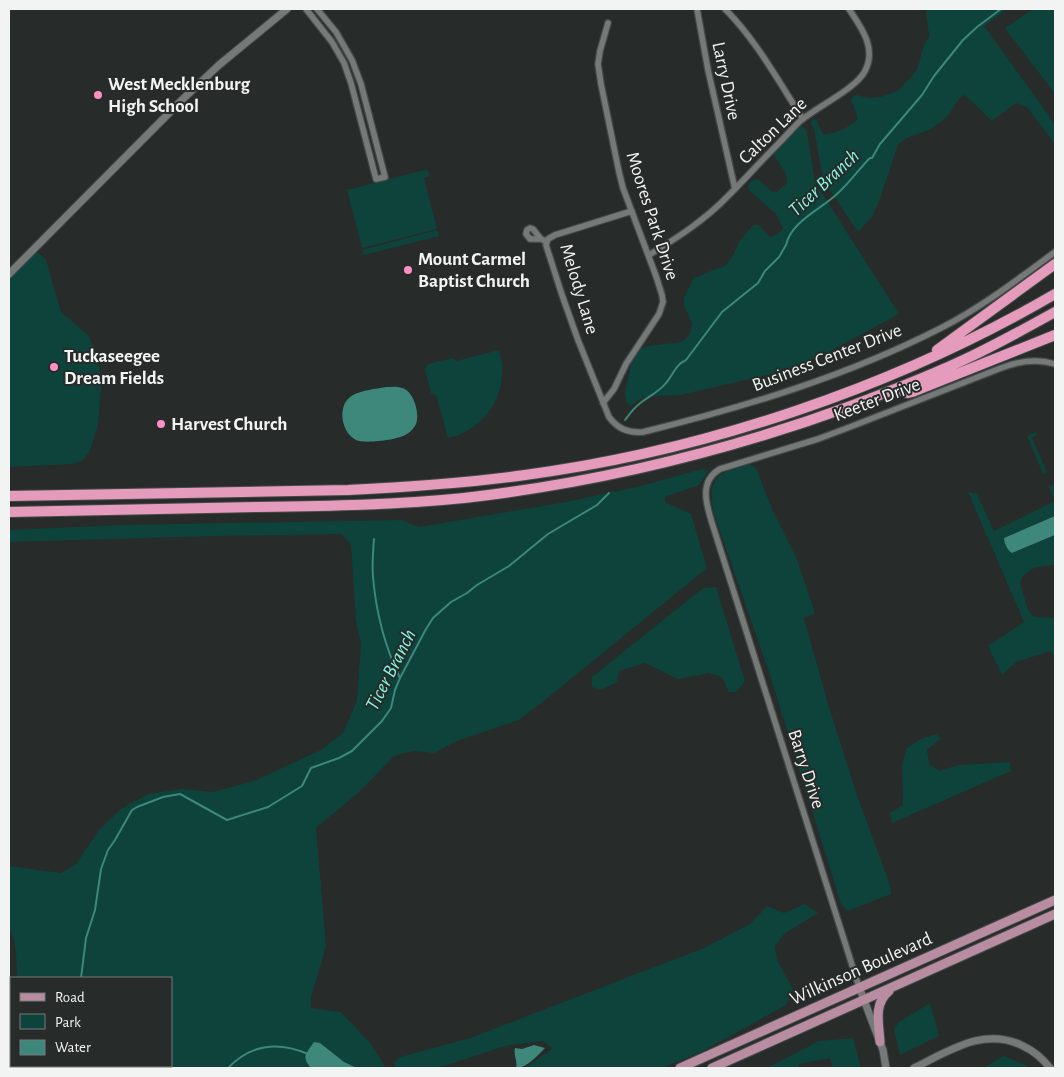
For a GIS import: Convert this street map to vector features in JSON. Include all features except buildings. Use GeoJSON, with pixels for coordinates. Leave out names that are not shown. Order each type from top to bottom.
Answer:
{"type":"FeatureCollection","features":[{"type":"Feature","properties":{"kind":"highway"},"geometry":{"type":"LineString","coordinates":[[920,362],[1055,264]]}},
{"type":"Feature","properties":{"kind":"highway"},"geometry":{"type":"LineString","coordinates":[[9,496],[357,490],[444,485],[587,465],[692,442],[751,425],[833,397],[920,362],[996,326],[1055,294]]}},
{"type":"Feature","properties":{"kind":"highway"},"geometry":{"type":"LineString","coordinates":[[9,512],[360,505],[458,498],[567,484],[631,471],[721,449],[801,424],[897,388],[973,356],[1055,312]]}},
{"type":"Feature","properties":{"kind":"highway"},"geometry":{"type":"LineString","coordinates":[[897,388],[912,392],[1055,335]]}},
{"type":"Feature","properties":{"kind":"main road","name":"Wilkinson Boulevard"},"geometry":{"type":"LineString","coordinates":[[680,1068],[1055,900]]}},
{"type":"Feature","properties":{"kind":"main road","name":"Wilkinson Boulevard"},"geometry":{"type":"LineString","coordinates":[[712,1068],[1055,914]]}},
{"type":"Feature","properties":{"kind":"main road"},"geometry":{"type":"LineString","coordinates":[[880,1042],[879,1006],[885,994],[894,986]]}},
{"type":"Feature","properties":{"kind":"street"},"geometry":{"type":"LineString","coordinates":[[9,274],[184,98],[219,65],[287,9]]}},
{"type":"Feature","properties":{"kind":"street"},"geometry":{"type":"LineString","coordinates":[[306,9],[332,42],[344,63],[351,82],[376,179],[385,176],[361,84],[352,60],[341,40],[317,9]]}},
{"type":"Feature","properties":{"kind":"street","name":"Larry Drive"},"geometry":{"type":"LineString","coordinates":[[697,9],[708,70],[735,189]]}},
{"type":"Feature","properties":{"kind":"street"},"geometry":{"type":"LineString","coordinates":[[725,9],[738,21],[752,39],[803,119]]}},
{"type":"Feature","properties":{"kind":"street","name":"Calton Lane"},"geometry":{"type":"LineString","coordinates":[[649,255],[695,225],[714,210],[794,127],[851,86],[865,72],[869,61],[870,49],[866,37],[849,9]]}},
{"type":"Feature","properties":{"kind":"street","name":"Moores Park Drive"},"geometry":{"type":"LineString","coordinates":[[603,403],[614,389],[626,364],[653,324],[661,310],[662,302],[662,295],[649,255],[623,188],[599,72],[600,51],[608,23]]}},
{"type":"Feature","properties":{"kind":"street","name":"Melody Lane"},"geometry":{"type":"LineString","coordinates":[[603,403],[562,295],[544,240],[632,211]]}},
{"type":"Feature","properties":{"kind":"street","name":"Business Center Drive"},"geometry":{"type":"LineString","coordinates":[[603,403],[609,417],[617,426],[636,433],[693,420],[760,400],[845,370],[942,327],[999,294],[1055,252]]}},
{"type":"Feature","properties":{"kind":"street","name":"Keeter Drive"},"geometry":{"type":"LineString","coordinates":[[710,477],[720,469],[818,439],[1017,362],[1042,360],[1055,364]]}},
{"type":"Feature","properties":{"kind":"street","name":"Barry Drive"},"geometry":{"type":"LineString","coordinates":[[710,477],[705,497],[712,523],[863,1000],[883,1050],[886,1068]]}},
{"type":"Feature","properties":{"kind":"street"},"geometry":{"type":"LineString","coordinates":[[914,1068],[968,1043],[997,1038],[1014,1041],[1030,1049],[1050,1068]]}},
{"type":"Feature","properties":{"kind":"green space"},"geometry":{"type":"Polygon","coordinates":[[[926,9],[1007,9],[984,26],[1055,124],[1055,144],[1027,107],[1016,103],[992,121],[963,95],[943,120],[930,129],[906,139],[898,145],[878,204],[871,218],[858,232],[823,180],[814,129],[810,122],[813,119],[816,120],[823,134],[836,132],[857,120],[851,101],[853,96],[880,97],[898,91],[918,67],[924,45],[929,36],[926,9]]]}},
{"type":"Feature","properties":{"kind":"green space"},"geometry":{"type":"Polygon","coordinates":[[[1033,9],[1055,9],[1055,94],[1005,28],[1033,9]]]}},
{"type":"Feature","properties":{"kind":"green space"},"geometry":{"type":"Polygon","coordinates":[[[801,124],[807,132],[815,182],[899,314],[825,354],[787,370],[680,395],[649,396],[640,399],[631,406],[626,402],[625,392],[631,365],[640,349],[648,346],[682,342],[690,334],[692,323],[684,306],[684,297],[694,278],[726,265],[739,242],[753,225],[759,225],[770,237],[778,234],[783,228],[776,214],[750,191],[748,185],[753,180],[758,179],[771,191],[777,192],[787,183],[786,174],[773,154],[801,124]]]}},
{"type":"Feature","properties":{"kind":"green space"},"geometry":{"type":"Polygon","coordinates":[[[425,170],[429,174],[429,176],[424,178],[437,229],[362,248],[347,190],[425,170]]]}},
{"type":"Feature","properties":{"kind":"green space"},"geometry":{"type":"Polygon","coordinates":[[[437,230],[439,236],[364,255],[362,250],[437,230]]]}},
{"type":"Feature","properties":{"kind":"green space","name":"Tuckaseegee Dream Fields"},"geometry":{"type":"Polygon","coordinates":[[[34,249],[46,260],[61,312],[88,335],[96,353],[102,381],[98,424],[90,451],[82,461],[72,464],[9,467],[9,273],[34,249]]]}},
{"type":"Feature","properties":{"kind":"green space"},"geometry":{"type":"Polygon","coordinates":[[[499,350],[502,367],[501,383],[496,401],[479,423],[460,435],[448,438],[436,395],[431,394],[425,369],[428,364],[453,358],[456,361],[499,350]]]}},
{"type":"Feature","properties":{"kind":"green space"},"geometry":{"type":"Polygon","coordinates":[[[1036,432],[1037,435],[1032,438],[1047,472],[1043,474],[1027,436],[1036,432]]]}},
{"type":"Feature","properties":{"kind":"green space"},"geometry":{"type":"Polygon","coordinates":[[[749,464],[756,468],[772,509],[796,557],[815,613],[804,618],[828,704],[857,795],[891,888],[891,894],[847,911],[841,904],[770,675],[713,511],[712,490],[717,479],[731,469],[749,464]]]}},
{"type":"Feature","properties":{"kind":"green space"},"geometry":{"type":"Polygon","coordinates":[[[702,469],[708,471],[699,485],[665,497],[665,502],[691,514],[707,568],[519,720],[457,741],[434,753],[413,751],[394,756],[360,791],[316,828],[326,947],[311,997],[311,1008],[341,1012],[371,1044],[386,1068],[13,1068],[172,1067],[172,977],[17,977],[14,939],[9,929],[9,866],[61,873],[76,864],[99,830],[121,809],[148,794],[182,789],[213,792],[254,781],[321,750],[343,733],[357,700],[361,644],[356,621],[351,545],[342,534],[9,542],[9,530],[124,525],[401,520],[419,527],[566,502],[641,486],[702,469]]]}},
{"type":"Feature","properties":{"kind":"green space"},"geometry":{"type":"Polygon","coordinates":[[[1053,485],[1055,491],[1055,501],[1048,486],[1053,485]]]}},
{"type":"Feature","properties":{"kind":"green space"},"geometry":{"type":"Polygon","coordinates":[[[968,492],[977,494],[994,531],[1055,501],[1055,516],[1004,538],[1004,541],[1012,553],[1055,535],[1055,565],[1031,570],[1020,582],[1028,610],[1034,617],[1055,618],[1055,661],[1051,651],[1016,662],[1002,675],[988,646],[1024,622],[968,492]]]}},
{"type":"Feature","properties":{"kind":"green space"},"geometry":{"type":"Polygon","coordinates":[[[716,587],[745,681],[736,692],[729,692],[722,677],[709,673],[678,679],[645,663],[619,671],[617,682],[601,690],[592,687],[592,677],[703,588],[716,587]]]}},
{"type":"Feature","properties":{"kind":"green space"},"geometry":{"type":"Polygon","coordinates":[[[936,734],[941,738],[927,750],[929,764],[939,771],[958,765],[1010,762],[1011,771],[892,823],[890,813],[903,805],[902,764],[907,748],[921,739],[936,734]]]}},
{"type":"Feature","properties":{"kind":"green space"},"geometry":{"type":"Polygon","coordinates":[[[805,904],[818,913],[784,934],[775,946],[777,960],[793,989],[786,1005],[703,1051],[662,1068],[525,1068],[552,1049],[543,1041],[505,1046],[444,1066],[396,1068],[394,1063],[400,1057],[470,1038],[704,948],[750,924],[767,906],[784,913],[805,904]]]}},
{"type":"Feature","properties":{"kind":"green space"},"geometry":{"type":"Polygon","coordinates":[[[930,1003],[939,1036],[900,1055],[894,1029],[899,1022],[930,1003]]]}},
{"type":"Feature","properties":{"kind":"green space"},"geometry":{"type":"Polygon","coordinates":[[[853,1038],[861,1068],[833,1068],[830,1058],[799,1064],[799,1068],[767,1068],[819,1041],[853,1038]]]}},
{"type":"Feature","properties":{"kind":"green space"},"geometry":{"type":"Polygon","coordinates":[[[1004,1056],[1023,1064],[1030,1068],[983,1068],[1004,1056]]]}},
{"type":"Feature","properties":{"kind":"water"},"geometry":{"type":"Polygon","coordinates":[[[386,387],[400,387],[410,393],[415,403],[417,415],[415,426],[401,437],[381,441],[356,440],[344,425],[342,418],[344,405],[348,399],[357,393],[386,387]]]}},
{"type":"Feature","properties":{"kind":"water"},"geometry":{"type":"Polygon","coordinates":[[[1055,516],[1055,535],[1012,553],[1008,549],[1004,538],[1055,516]]]}},
{"type":"Feature","properties":{"kind":"water"},"geometry":{"type":"Polygon","coordinates":[[[314,1042],[320,1043],[344,1062],[357,1068],[311,1068],[305,1058],[314,1042]]]}},
{"type":"Feature","properties":{"kind":"water"},"geometry":{"type":"Polygon","coordinates":[[[534,1045],[545,1048],[528,1064],[516,1068],[515,1048],[522,1049],[534,1045]]]}},
{"type":"Feature","properties":{"kind":"waterway","name":"Ticer Branch"},"geometry":{"type":"LineString","coordinates":[[625,420],[641,402],[663,386],[677,367],[686,360],[722,312],[758,283],[765,271],[779,257],[789,237],[800,222],[838,193],[872,158],[880,144],[922,95],[934,76],[963,40],[1001,9]]}},
{"type":"Feature","properties":{"kind":"waterway","name":"Ticer Branch"},"geometry":{"type":"LineString","coordinates":[[81,977],[86,938],[95,910],[101,869],[108,850],[132,810],[163,797],[180,794],[227,820],[268,807],[302,786],[311,768],[352,751],[382,721],[391,708],[400,678],[433,618],[451,602],[509,566],[548,534],[597,505],[609,493]]}},
{"type":"Feature","properties":{"kind":"waterway"},"geometry":{"type":"LineString","coordinates":[[374,539],[373,572],[376,603],[386,642],[400,678]]}},
{"type":"Feature","properties":{"kind":"waterway"},"geometry":{"type":"LineString","coordinates":[[228,1068],[246,1054],[265,1047],[286,1047],[308,1054]]}},
{"type":"Feature","properties":{"kind":"place","name":"West Mecklenburg High School"},"geometry":{"type":"Point","coordinates":[98,95]}},
{"type":"Feature","properties":{"kind":"place","name":"Mount Carmel Baptist Church"},"geometry":{"type":"Point","coordinates":[408,270]}},
{"type":"Feature","properties":{"kind":"place","name":"Tuckaseegee Dream Fields"},"geometry":{"type":"Point","coordinates":[54,367]}},
{"type":"Feature","properties":{"kind":"place","name":"Harvest Church"},"geometry":{"type":"Point","coordinates":[161,424]}}]}
